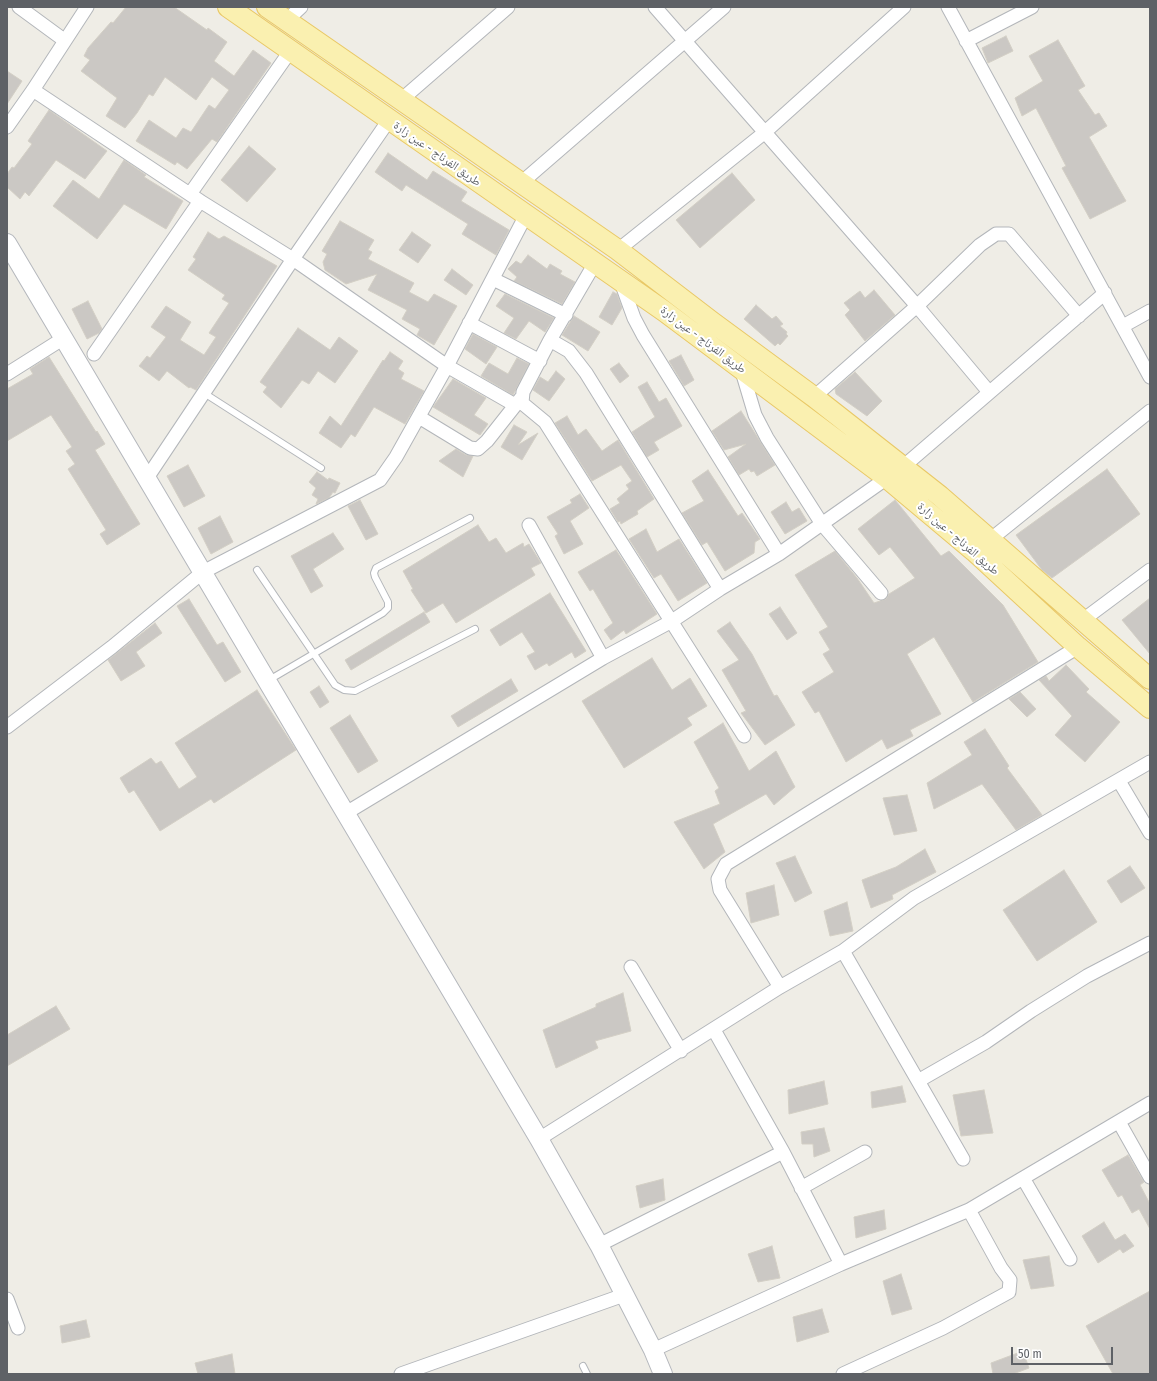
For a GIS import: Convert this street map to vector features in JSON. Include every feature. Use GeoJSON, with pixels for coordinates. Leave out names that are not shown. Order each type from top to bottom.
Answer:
{"type":"FeatureCollection","features":[{"type":"Feature","properties":{"kind":"main road","name":"طريق الفرناج - عين زارة"},"geometry":{"type":"LineString","coordinates":[[228,7],[621,280],[887,478],[974,552],[1078,647],[1150,708]]}},
{"type":"Feature","properties":{"kind":"main road","name":"طريق الفرناج - عين زارة"},"geometry":{"type":"LineString","coordinates":[[267,7],[618,250],[814,397],[904,466],[991,539],[1150,679]]}},
{"type":"Feature","properties":{"kind":"street"},"geometry":{"type":"LineString","coordinates":[[19,7],[64,40]]}},
{"type":"Feature","properties":{"kind":"street"},"geometry":{"type":"LineString","coordinates":[[7,127],[87,7]]}},
{"type":"Feature","properties":{"kind":"street"},"geometry":{"type":"LineString","coordinates":[[286,21],[302,7]]}},
{"type":"Feature","properties":{"kind":"street"},"geometry":{"type":"LineString","coordinates":[[401,100],[508,7]]}},
{"type":"Feature","properties":{"kind":"street"},"geometry":{"type":"LineString","coordinates":[[655,7],[917,306],[989,392]]}},
{"type":"Feature","properties":{"kind":"street"},"geometry":{"type":"LineString","coordinates":[[521,183],[724,7]]}},
{"type":"Feature","properties":{"kind":"street"},"geometry":{"type":"LineString","coordinates":[[618,250],[764,133],[904,7]]}},
{"type":"Feature","properties":{"kind":"street"},"geometry":{"type":"LineString","coordinates":[[948,7],[1150,377]]}},
{"type":"Feature","properties":{"kind":"street"},"geometry":{"type":"LineString","coordinates":[[966,41],[1032,7]]}},
{"type":"Feature","properties":{"kind":"street"},"geometry":{"type":"LineString","coordinates":[[94,354],[291,50]]}},
{"type":"Feature","properties":{"kind":"street"},"geometry":{"type":"LineString","coordinates":[[33,90],[195,197],[293,259],[447,366],[522,403],[545,422],[744,736]]}},
{"type":"Feature","properties":{"kind":"street"},"geometry":{"type":"LineString","coordinates":[[147,478],[293,259],[389,120]]}},
{"type":"Feature","properties":{"kind":"street"},"geometry":{"type":"LineString","coordinates":[[7,727],[112,647],[203,572],[380,480],[387,472],[419,417],[526,215]]}},
{"type":"Feature","properties":{"kind":"street"},"geometry":{"type":"LineString","coordinates":[[814,397],[917,306],[980,245],[996,234],[1009,234],[1079,316]]}},
{"type":"Feature","properties":{"kind":"street"},"geometry":{"type":"LineString","coordinates":[[7,243],[539,1140],[599,1245],[653,1350],[663,1374]]}},
{"type":"Feature","properties":{"kind":"street"},"geometry":{"type":"LineString","coordinates":[[419,417],[470,448],[478,448],[487,441],[518,401],[550,340],[595,263]]}},
{"type":"Feature","properties":{"kind":"street"},"geometry":{"type":"LineString","coordinates":[[493,279],[566,315]]}},
{"type":"Feature","properties":{"kind":"street"},"geometry":{"type":"LineString","coordinates":[[621,280],[634,318],[643,335],[779,554]]}},
{"type":"Feature","properties":{"kind":"street"},"geometry":{"type":"LineString","coordinates":[[904,466],[1105,293]]}},
{"type":"Feature","properties":{"kind":"street"},"geometry":{"type":"LineString","coordinates":[[1123,326],[1150,311]]}},
{"type":"Feature","properties":{"kind":"street"},"geometry":{"type":"LineString","coordinates":[[469,323],[540,361]]}},
{"type":"Feature","properties":{"kind":"street"},"geometry":{"type":"LineString","coordinates":[[7,374],[64,338]]}},
{"type":"Feature","properties":{"kind":"street"},"geometry":{"type":"LineString","coordinates":[[550,340],[569,351],[586,373],[720,589]]}},
{"type":"Feature","properties":{"kind":"street"},"geometry":{"type":"LineString","coordinates":[[741,368],[755,415],[767,438],[822,524],[881,593]]}},
{"type":"Feature","properties":{"kind":"street"},"geometry":{"type":"LineString","coordinates":[[991,539],[1150,411]]}},
{"type":"Feature","properties":{"kind":"street"},"geometry":{"type":"LineString","coordinates":[[346,813],[603,658],[672,621],[720,589],[779,554],[887,478]]}},
{"type":"Feature","properties":{"kind":"street"},"geometry":{"type":"LineString","coordinates":[[529,526],[603,658]]}},
{"type":"Feature","properties":{"kind":"street"},"geometry":{"type":"LineString","coordinates":[[1083,620],[1150,570]]}},
{"type":"Feature","properties":{"kind":"street"},"geometry":{"type":"LineString","coordinates":[[780,987],[720,890],[718,879],[726,864],[1078,647]]}},
{"type":"Feature","properties":{"kind":"street"},"geometry":{"type":"LineString","coordinates":[[539,1140],[682,1051],[780,987],[843,951],[914,898],[1150,762]]}},
{"type":"Feature","properties":{"kind":"street"},"geometry":{"type":"LineString","coordinates":[[1119,781],[1150,833]]}},
{"type":"Feature","properties":{"kind":"street"},"geometry":{"type":"LineString","coordinates":[[918,1081],[986,1042],[1031,1011],[1087,976],[1150,943]]}},
{"type":"Feature","properties":{"kind":"street"},"geometry":{"type":"LineString","coordinates":[[843,951],[963,1159]]}},
{"type":"Feature","properties":{"kind":"street"},"geometry":{"type":"LineString","coordinates":[[631,967],[682,1051]]}},
{"type":"Feature","properties":{"kind":"street"},"geometry":{"type":"LineString","coordinates":[[714,1030],[783,1152],[841,1264]]}},
{"type":"Feature","properties":{"kind":"street"},"geometry":{"type":"LineString","coordinates":[[653,1350],[841,1264],[969,1210],[1150,1103]]}},
{"type":"Feature","properties":{"kind":"street"},"geometry":{"type":"LineString","coordinates":[[1119,1122],[1150,1177]]}},
{"type":"Feature","properties":{"kind":"street"},"geometry":{"type":"LineString","coordinates":[[599,1245],[783,1152]]}},
{"type":"Feature","properties":{"kind":"street"},"geometry":{"type":"LineString","coordinates":[[801,1188],[865,1152]]}},
{"type":"Feature","properties":{"kind":"street"},"geometry":{"type":"LineString","coordinates":[[1023,1178],[1070,1259]]}},
{"type":"Feature","properties":{"kind":"street"},"geometry":{"type":"LineString","coordinates":[[843,1374],[943,1328],[1009,1292],[1010,1280],[969,1210]]}},
{"type":"Feature","properties":{"kind":"street"},"geometry":{"type":"LineString","coordinates":[[402,1374],[624,1295]]}},
{"type":"Feature","properties":{"kind":"street"},"geometry":{"type":"LineString","coordinates":[[7,1299],[18,1328]]}},
{"type":"Feature","properties":{"kind":"lane"},"geometry":{"type":"LineString","coordinates":[[204,393],[321,468]]}},
{"type":"Feature","properties":{"kind":"lane"},"geometry":{"type":"LineString","coordinates":[[268,681],[383,613],[388,608],[388,602],[375,577],[374,573],[376,568],[470,518]]}},
{"type":"Feature","properties":{"kind":"lane"},"geometry":{"type":"LineString","coordinates":[[257,570],[313,655],[335,685],[344,690],[355,691],[475,629]]}},
{"type":"Feature","properties":{"kind":"lane"},"geometry":{"type":"LineString","coordinates":[[583,1366],[587,1374]]}},
{"type":"Feature","properties":{"kind":"building"},"geometry":{"type":"Polygon","coordinates":[[[126,7],[174,7],[207,30],[208,28],[227,42],[214,61],[234,76],[253,50],[271,63],[217,142],[212,139],[187,169],[177,162],[175,165],[136,141],[149,120],[176,138],[183,128],[191,132],[209,105],[215,109],[229,90],[212,77],[196,100],[165,77],[153,96],[149,94],[125,128],[106,116],[117,98],[81,71],[90,60],[84,56],[88,48],[111,22],[113,23],[126,7]]]}},
{"type":"Feature","properties":{"kind":"building"},"geometry":{"type":"Polygon","coordinates":[[[1006,36],[1013,51],[988,63],[982,48],[1006,36]]]}},
{"type":"Feature","properties":{"kind":"building"},"geometry":{"type":"Polygon","coordinates":[[[1058,40],[1085,86],[1078,90],[1095,115],[1099,113],[1107,126],[1089,137],[1126,201],[1090,219],[1062,168],[1066,166],[1036,108],[1022,116],[1015,98],[1043,81],[1029,56],[1058,40]]]}},
{"type":"Feature","properties":{"kind":"building"},"geometry":{"type":"Polygon","coordinates":[[[7,71],[22,81],[7,104],[7,71]]]}},
{"type":"Feature","properties":{"kind":"building"},"geometry":{"type":"Polygon","coordinates":[[[49,110],[107,151],[85,179],[56,160],[29,196],[25,192],[20,199],[7,187],[7,174],[12,167],[14,168],[32,144],[28,141],[49,110]]]}},
{"type":"Feature","properties":{"kind":"building"},"geometry":{"type":"Polygon","coordinates":[[[249,146],[276,169],[247,202],[221,180],[249,146]]]}},
{"type":"Feature","properties":{"kind":"building"},"geometry":{"type":"Polygon","coordinates":[[[388,153],[427,180],[433,171],[467,192],[461,201],[509,230],[496,255],[462,234],[468,224],[406,185],[402,191],[375,172],[388,153]]]}},
{"type":"Feature","properties":{"kind":"building"},"geometry":{"type":"Polygon","coordinates":[[[124,160],[146,175],[144,177],[183,201],[166,229],[124,204],[97,239],[53,206],[73,180],[99,199],[124,160]]]}},
{"type":"Feature","properties":{"kind":"building"},"geometry":{"type":"Polygon","coordinates":[[[732,173],[755,200],[700,248],[676,220],[732,173]]]}},
{"type":"Feature","properties":{"kind":"building"},"geometry":{"type":"Polygon","coordinates":[[[340,221],[374,240],[368,250],[372,252],[368,259],[414,283],[409,292],[428,302],[434,294],[457,306],[434,345],[417,335],[420,329],[402,319],[407,310],[368,290],[377,274],[346,284],[325,270],[323,262],[327,254],[322,251],[340,221]]]}},
{"type":"Feature","properties":{"kind":"building"},"geometry":{"type":"Polygon","coordinates":[[[208,232],[219,239],[224,236],[277,266],[196,390],[190,387],[189,388],[167,371],[159,381],[139,366],[147,356],[150,358],[166,337],[151,327],[166,306],[191,322],[180,340],[204,355],[216,337],[209,333],[229,303],[222,299],[225,295],[188,270],[196,259],[193,257],[208,232]]]}},
{"type":"Feature","properties":{"kind":"building"},"geometry":{"type":"Polygon","coordinates":[[[412,232],[431,245],[418,263],[399,250],[412,232]]]}},
{"type":"Feature","properties":{"kind":"building"},"geometry":{"type":"Polygon","coordinates":[[[528,255],[547,269],[550,264],[562,271],[560,274],[575,282],[562,304],[514,281],[517,277],[508,269],[516,261],[521,264],[528,255]]]}},
{"type":"Feature","properties":{"kind":"building"},"geometry":{"type":"Polygon","coordinates":[[[452,269],[473,285],[466,295],[444,280],[452,269]]]}},
{"type":"Feature","properties":{"kind":"building"},"geometry":{"type":"Polygon","coordinates":[[[874,290],[895,315],[865,341],[845,315],[850,310],[844,303],[860,291],[865,298],[874,290]]]}},
{"type":"Feature","properties":{"kind":"building"},"geometry":{"type":"Polygon","coordinates":[[[613,292],[617,294],[622,308],[612,325],[599,317],[613,292]]]}},
{"type":"Feature","properties":{"kind":"building"},"geometry":{"type":"Polygon","coordinates":[[[505,294],[554,318],[545,332],[529,321],[516,339],[504,333],[514,318],[496,306],[505,294]]]}},
{"type":"Feature","properties":{"kind":"building"},"geometry":{"type":"Polygon","coordinates":[[[88,301],[102,329],[99,333],[87,339],[72,309],[88,301]]]}},
{"type":"Feature","properties":{"kind":"building"},"geometry":{"type":"Polygon","coordinates":[[[756,305],[772,319],[776,316],[783,324],[780,326],[787,332],[786,334],[788,336],[780,345],[778,343],[775,346],[744,319],[756,305]]]}},
{"type":"Feature","properties":{"kind":"building"},"geometry":{"type":"Polygon","coordinates":[[[574,316],[600,332],[588,351],[562,335],[574,316]]]}},
{"type":"Feature","properties":{"kind":"building"},"geometry":{"type":"Polygon","coordinates":[[[298,328],[330,350],[339,337],[358,351],[335,383],[318,371],[309,384],[302,380],[281,408],[263,392],[267,387],[260,382],[298,328]]]}},
{"type":"Feature","properties":{"kind":"building"},"geometry":{"type":"Polygon","coordinates":[[[473,334],[497,347],[486,364],[465,349],[473,334]]]}},
{"type":"Feature","properties":{"kind":"building"},"geometry":{"type":"Polygon","coordinates":[[[390,352],[403,361],[398,369],[404,373],[401,379],[424,391],[405,424],[374,407],[355,437],[351,434],[341,448],[319,433],[330,416],[341,426],[383,360],[384,361],[390,352]]]}},
{"type":"Feature","properties":{"kind":"building"},"geometry":{"type":"Polygon","coordinates":[[[681,355],[694,380],[684,386],[669,361],[681,355]]]}},
{"type":"Feature","properties":{"kind":"building"},"geometry":{"type":"Polygon","coordinates":[[[49,357],[105,444],[95,450],[140,524],[107,545],[100,534],[106,530],[68,469],[75,464],[66,451],[72,447],[51,415],[7,441],[7,389],[33,374],[30,369],[49,357]]]}},
{"type":"Feature","properties":{"kind":"building"},"geometry":{"type":"Polygon","coordinates":[[[517,358],[529,364],[513,395],[481,376],[489,363],[508,374],[517,358]]]}},
{"type":"Feature","properties":{"kind":"building"},"geometry":{"type":"Polygon","coordinates":[[[619,363],[629,376],[620,383],[610,369],[619,363]]]}},
{"type":"Feature","properties":{"kind":"building"},"geometry":{"type":"Polygon","coordinates":[[[556,371],[565,379],[549,401],[533,390],[540,377],[548,382],[556,371]]]}},
{"type":"Feature","properties":{"kind":"building"},"geometry":{"type":"Polygon","coordinates":[[[855,372],[882,401],[867,416],[836,394],[835,389],[855,372]]]}},
{"type":"Feature","properties":{"kind":"building"},"geometry":{"type":"Polygon","coordinates":[[[453,379],[486,398],[474,415],[488,424],[480,435],[433,407],[453,379]]]}},
{"type":"Feature","properties":{"kind":"building"},"geometry":{"type":"Polygon","coordinates":[[[647,382],[659,402],[666,398],[682,426],[654,442],[659,450],[647,457],[632,432],[655,417],[638,387],[647,382]]]}},
{"type":"Feature","properties":{"kind":"building"},"geometry":{"type":"Polygon","coordinates":[[[741,411],[775,465],[757,476],[754,471],[751,472],[749,469],[739,475],[728,457],[746,444],[724,450],[712,431],[741,411]]]}},
{"type":"Feature","properties":{"kind":"building"},"geometry":{"type":"Polygon","coordinates":[[[567,416],[578,435],[586,429],[602,451],[618,440],[654,499],[637,511],[638,514],[621,524],[620,521],[618,522],[610,509],[620,503],[617,499],[629,489],[626,485],[632,481],[621,465],[592,481],[555,423],[567,416]]]}},
{"type":"Feature","properties":{"kind":"building"},"geometry":{"type":"Polygon","coordinates":[[[514,425],[527,432],[518,445],[538,433],[522,460],[501,447],[514,425]]]}},
{"type":"Feature","properties":{"kind":"building"},"geometry":{"type":"Polygon","coordinates":[[[456,449],[466,455],[473,456],[463,477],[439,461],[456,449]]]}},
{"type":"Feature","properties":{"kind":"building"},"geometry":{"type":"Polygon","coordinates":[[[188,465],[205,496],[184,507],[167,476],[188,465]]]}},
{"type":"Feature","properties":{"kind":"building"},"geometry":{"type":"Polygon","coordinates":[[[1107,469],[1140,514],[1052,578],[1042,570],[1016,535],[1107,469]]]}},
{"type":"Feature","properties":{"kind":"building"},"geometry":{"type":"Polygon","coordinates":[[[708,470],[738,516],[742,513],[760,539],[755,542],[754,553],[725,571],[707,542],[702,545],[682,513],[704,501],[692,481],[708,470]]]}},
{"type":"Feature","properties":{"kind":"building"},"geometry":{"type":"Polygon","coordinates":[[[317,472],[328,480],[329,478],[340,483],[335,493],[333,492],[329,498],[316,504],[318,499],[312,495],[316,488],[309,482],[317,472]]]}},
{"type":"Feature","properties":{"kind":"building"},"geometry":{"type":"Polygon","coordinates":[[[580,494],[589,508],[570,521],[583,544],[564,554],[555,536],[558,534],[547,517],[572,503],[570,500],[580,494]]]}},
{"type":"Feature","properties":{"kind":"building"},"geometry":{"type":"Polygon","coordinates":[[[360,500],[378,534],[366,540],[348,506],[360,500]]]}},
{"type":"Feature","properties":{"kind":"building"},"geometry":{"type":"Polygon","coordinates":[[[895,500],[941,556],[949,551],[1003,605],[1038,662],[973,702],[934,637],[907,654],[941,714],[910,730],[913,736],[887,749],[882,739],[846,762],[819,711],[815,713],[802,692],[834,672],[823,654],[830,650],[819,632],[828,627],[795,575],[835,551],[857,578],[874,603],[886,599],[889,594],[915,578],[890,547],[879,555],[858,529],[895,500]]]}},
{"type":"Feature","properties":{"kind":"building"},"geometry":{"type":"Polygon","coordinates":[[[786,502],[792,512],[799,508],[807,521],[785,534],[771,512],[786,502]]]}},
{"type":"Feature","properties":{"kind":"building"},"geometry":{"type":"Polygon","coordinates":[[[220,516],[233,542],[211,554],[198,528],[220,516]]]}},
{"type":"Feature","properties":{"kind":"building"},"geometry":{"type":"Polygon","coordinates":[[[478,525],[489,542],[496,538],[506,553],[523,543],[524,547],[529,544],[541,563],[531,568],[535,575],[456,623],[443,603],[426,613],[411,590],[413,589],[403,571],[478,525]]]}},
{"type":"Feature","properties":{"kind":"building"},"geometry":{"type":"Polygon","coordinates":[[[646,529],[657,552],[679,539],[707,583],[678,601],[661,574],[654,578],[629,539],[646,529]]]}},
{"type":"Feature","properties":{"kind":"building"},"geometry":{"type":"Polygon","coordinates":[[[333,533],[344,549],[313,569],[323,586],[311,593],[291,556],[333,533]]]}},
{"type":"Feature","properties":{"kind":"building"},"geometry":{"type":"Polygon","coordinates":[[[616,550],[657,614],[626,634],[624,630],[611,640],[604,630],[613,623],[593,589],[590,591],[578,572],[616,550]]]}},
{"type":"Feature","properties":{"kind":"building"},"geometry":{"type":"Polygon","coordinates":[[[550,593],[586,651],[575,658],[572,652],[549,666],[547,663],[535,670],[527,656],[535,652],[522,632],[500,646],[490,630],[550,593]]]}},
{"type":"Feature","properties":{"kind":"building"},"geometry":{"type":"Polygon","coordinates":[[[1150,598],[1150,654],[1122,620],[1150,598]]]}},
{"type":"Feature","properties":{"kind":"building"},"geometry":{"type":"Polygon","coordinates":[[[189,599],[217,645],[223,642],[241,672],[225,682],[177,606],[189,599]]]}},
{"type":"Feature","properties":{"kind":"building"},"geometry":{"type":"Polygon","coordinates":[[[780,607],[797,633],[787,640],[769,614],[780,607]]]}},
{"type":"Feature","properties":{"kind":"building"},"geometry":{"type":"Polygon","coordinates":[[[424,612],[430,622],[351,670],[345,660],[424,612]]]}},
{"type":"Feature","properties":{"kind":"building"},"geometry":{"type":"Polygon","coordinates":[[[730,622],[752,654],[774,696],[777,695],[795,725],[765,745],[741,713],[746,711],[722,670],[739,660],[717,631],[730,622]]]}},
{"type":"Feature","properties":{"kind":"building"},"geometry":{"type":"Polygon","coordinates":[[[155,623],[162,633],[136,652],[145,666],[121,681],[108,660],[155,623]]]}},
{"type":"Feature","properties":{"kind":"building"},"geometry":{"type":"Polygon","coordinates":[[[652,658],[672,690],[690,678],[707,706],[687,718],[692,725],[624,768],[582,701],[652,658]]]}},
{"type":"Feature","properties":{"kind":"building"},"geometry":{"type":"Polygon","coordinates":[[[1066,665],[1089,689],[1086,692],[1120,722],[1085,762],[1055,735],[1072,716],[1039,680],[1046,676],[1049,681],[1066,665]]]}},
{"type":"Feature","properties":{"kind":"building"},"geometry":{"type":"Polygon","coordinates":[[[511,679],[518,691],[458,727],[451,716],[511,679]]]}},
{"type":"Feature","properties":{"kind":"building"},"geometry":{"type":"Polygon","coordinates":[[[319,686],[329,702],[320,708],[310,692],[319,686]]]}},
{"type":"Feature","properties":{"kind":"building"},"geometry":{"type":"Polygon","coordinates":[[[257,690],[296,750],[214,803],[211,799],[160,831],[134,790],[129,793],[120,778],[151,758],[156,764],[161,761],[179,789],[197,777],[175,743],[257,690]]]}},
{"type":"Feature","properties":{"kind":"building"},"geometry":{"type":"Polygon","coordinates":[[[1020,692],[1036,709],[1027,717],[1009,699],[1020,692]]]}},
{"type":"Feature","properties":{"kind":"building"},"geometry":{"type":"Polygon","coordinates":[[[350,715],[378,761],[358,773],[330,728],[350,715]]]}},
{"type":"Feature","properties":{"kind":"building"},"geometry":{"type":"Polygon","coordinates":[[[723,723],[749,771],[776,751],[795,787],[774,805],[766,794],[713,824],[725,852],[704,869],[674,822],[720,804],[715,791],[719,788],[694,742],[723,723]]]}},
{"type":"Feature","properties":{"kind":"building"},"geometry":{"type":"Polygon","coordinates":[[[985,729],[1009,766],[1007,768],[1042,815],[1016,830],[982,784],[934,809],[927,783],[972,755],[964,742],[985,729]]]}},
{"type":"Feature","properties":{"kind":"building"},"geometry":{"type":"Polygon","coordinates":[[[907,795],[917,831],[894,835],[883,798],[907,795]]]}},
{"type":"Feature","properties":{"kind":"building"},"geometry":{"type":"Polygon","coordinates":[[[925,849],[936,872],[892,895],[893,899],[871,908],[862,880],[896,867],[925,849]]]}},
{"type":"Feature","properties":{"kind":"building"},"geometry":{"type":"Polygon","coordinates":[[[795,856],[812,893],[795,902],[776,863],[795,856]]]}},
{"type":"Feature","properties":{"kind":"building"},"geometry":{"type":"Polygon","coordinates":[[[1130,866],[1145,888],[1121,903],[1107,881],[1130,866]]]}},
{"type":"Feature","properties":{"kind":"building"},"geometry":{"type":"Polygon","coordinates":[[[1064,870],[1097,922],[1037,961],[1003,910],[1064,870]]]}},
{"type":"Feature","properties":{"kind":"building"},"geometry":{"type":"Polygon","coordinates":[[[774,885],[779,915],[751,923],[746,893],[774,885]]]}},
{"type":"Feature","properties":{"kind":"building"},"geometry":{"type":"Polygon","coordinates":[[[847,902],[853,931],[830,936],[824,911],[847,902]]]}},
{"type":"Feature","properties":{"kind":"building"},"geometry":{"type":"Polygon","coordinates":[[[623,993],[631,1031],[595,1041],[598,1048],[556,1068],[543,1030],[596,1007],[596,1004],[623,993]]]}},
{"type":"Feature","properties":{"kind":"building"},"geometry":{"type":"Polygon","coordinates":[[[56,1006],[70,1029],[7,1066],[7,1035],[56,1006]]]}},
{"type":"Feature","properties":{"kind":"building"},"geometry":{"type":"Polygon","coordinates":[[[824,1081],[828,1104],[789,1114],[788,1090],[824,1081]]]}},
{"type":"Feature","properties":{"kind":"building"},"geometry":{"type":"Polygon","coordinates":[[[902,1086],[906,1102],[872,1108],[871,1092],[902,1086]]]}},
{"type":"Feature","properties":{"kind":"building"},"geometry":{"type":"Polygon","coordinates":[[[984,1090],[993,1133],[961,1136],[953,1095],[984,1090]]]}},
{"type":"Feature","properties":{"kind":"building"},"geometry":{"type":"Polygon","coordinates":[[[824,1128],[830,1151],[814,1157],[813,1144],[802,1144],[801,1132],[824,1128]]]}},
{"type":"Feature","properties":{"kind":"building"},"geometry":{"type":"Polygon","coordinates":[[[1128,1155],[1144,1182],[1140,1185],[1150,1204],[1150,1229],[1139,1209],[1132,1213],[1122,1195],[1118,1197],[1102,1170],[1128,1155]]]}},
{"type":"Feature","properties":{"kind":"building"},"geometry":{"type":"Polygon","coordinates":[[[663,1179],[665,1200],[640,1208],[636,1186],[663,1179]]]}},
{"type":"Feature","properties":{"kind":"building"},"geometry":{"type":"Polygon","coordinates":[[[884,1210],[886,1229],[856,1238],[854,1217],[884,1210]]]}},
{"type":"Feature","properties":{"kind":"building"},"geometry":{"type":"Polygon","coordinates":[[[1104,1222],[1115,1240],[1125,1234],[1134,1246],[1123,1253],[1120,1249],[1098,1263],[1082,1236],[1104,1222]]]}},
{"type":"Feature","properties":{"kind":"building"},"geometry":{"type":"Polygon","coordinates":[[[772,1246],[780,1278],[758,1282],[748,1254],[772,1246]]]}},
{"type":"Feature","properties":{"kind":"building"},"geometry":{"type":"Polygon","coordinates":[[[1049,1256],[1054,1286],[1031,1289],[1023,1260],[1049,1256]]]}},
{"type":"Feature","properties":{"kind":"building"},"geometry":{"type":"Polygon","coordinates":[[[901,1274],[912,1309],[892,1315],[883,1281],[901,1274]]]}},
{"type":"Feature","properties":{"kind":"building"},"geometry":{"type":"Polygon","coordinates":[[[1150,1291],[1150,1374],[1113,1374],[1086,1326],[1150,1291]]]}},
{"type":"Feature","properties":{"kind":"building"},"geometry":{"type":"Polygon","coordinates":[[[822,1309],[829,1332],[797,1342],[793,1317],[822,1309]]]}},
{"type":"Feature","properties":{"kind":"building"},"geometry":{"type":"Polygon","coordinates":[[[86,1320],[90,1337],[62,1343],[60,1326],[86,1320]]]}},
{"type":"Feature","properties":{"kind":"building"},"geometry":{"type":"Polygon","coordinates":[[[1023,1351],[1029,1368],[1013,1374],[993,1374],[991,1363],[1023,1351]]]}},
{"type":"Feature","properties":{"kind":"building"},"geometry":{"type":"Polygon","coordinates":[[[232,1354],[235,1374],[198,1374],[195,1363],[232,1354]]]}}]}
